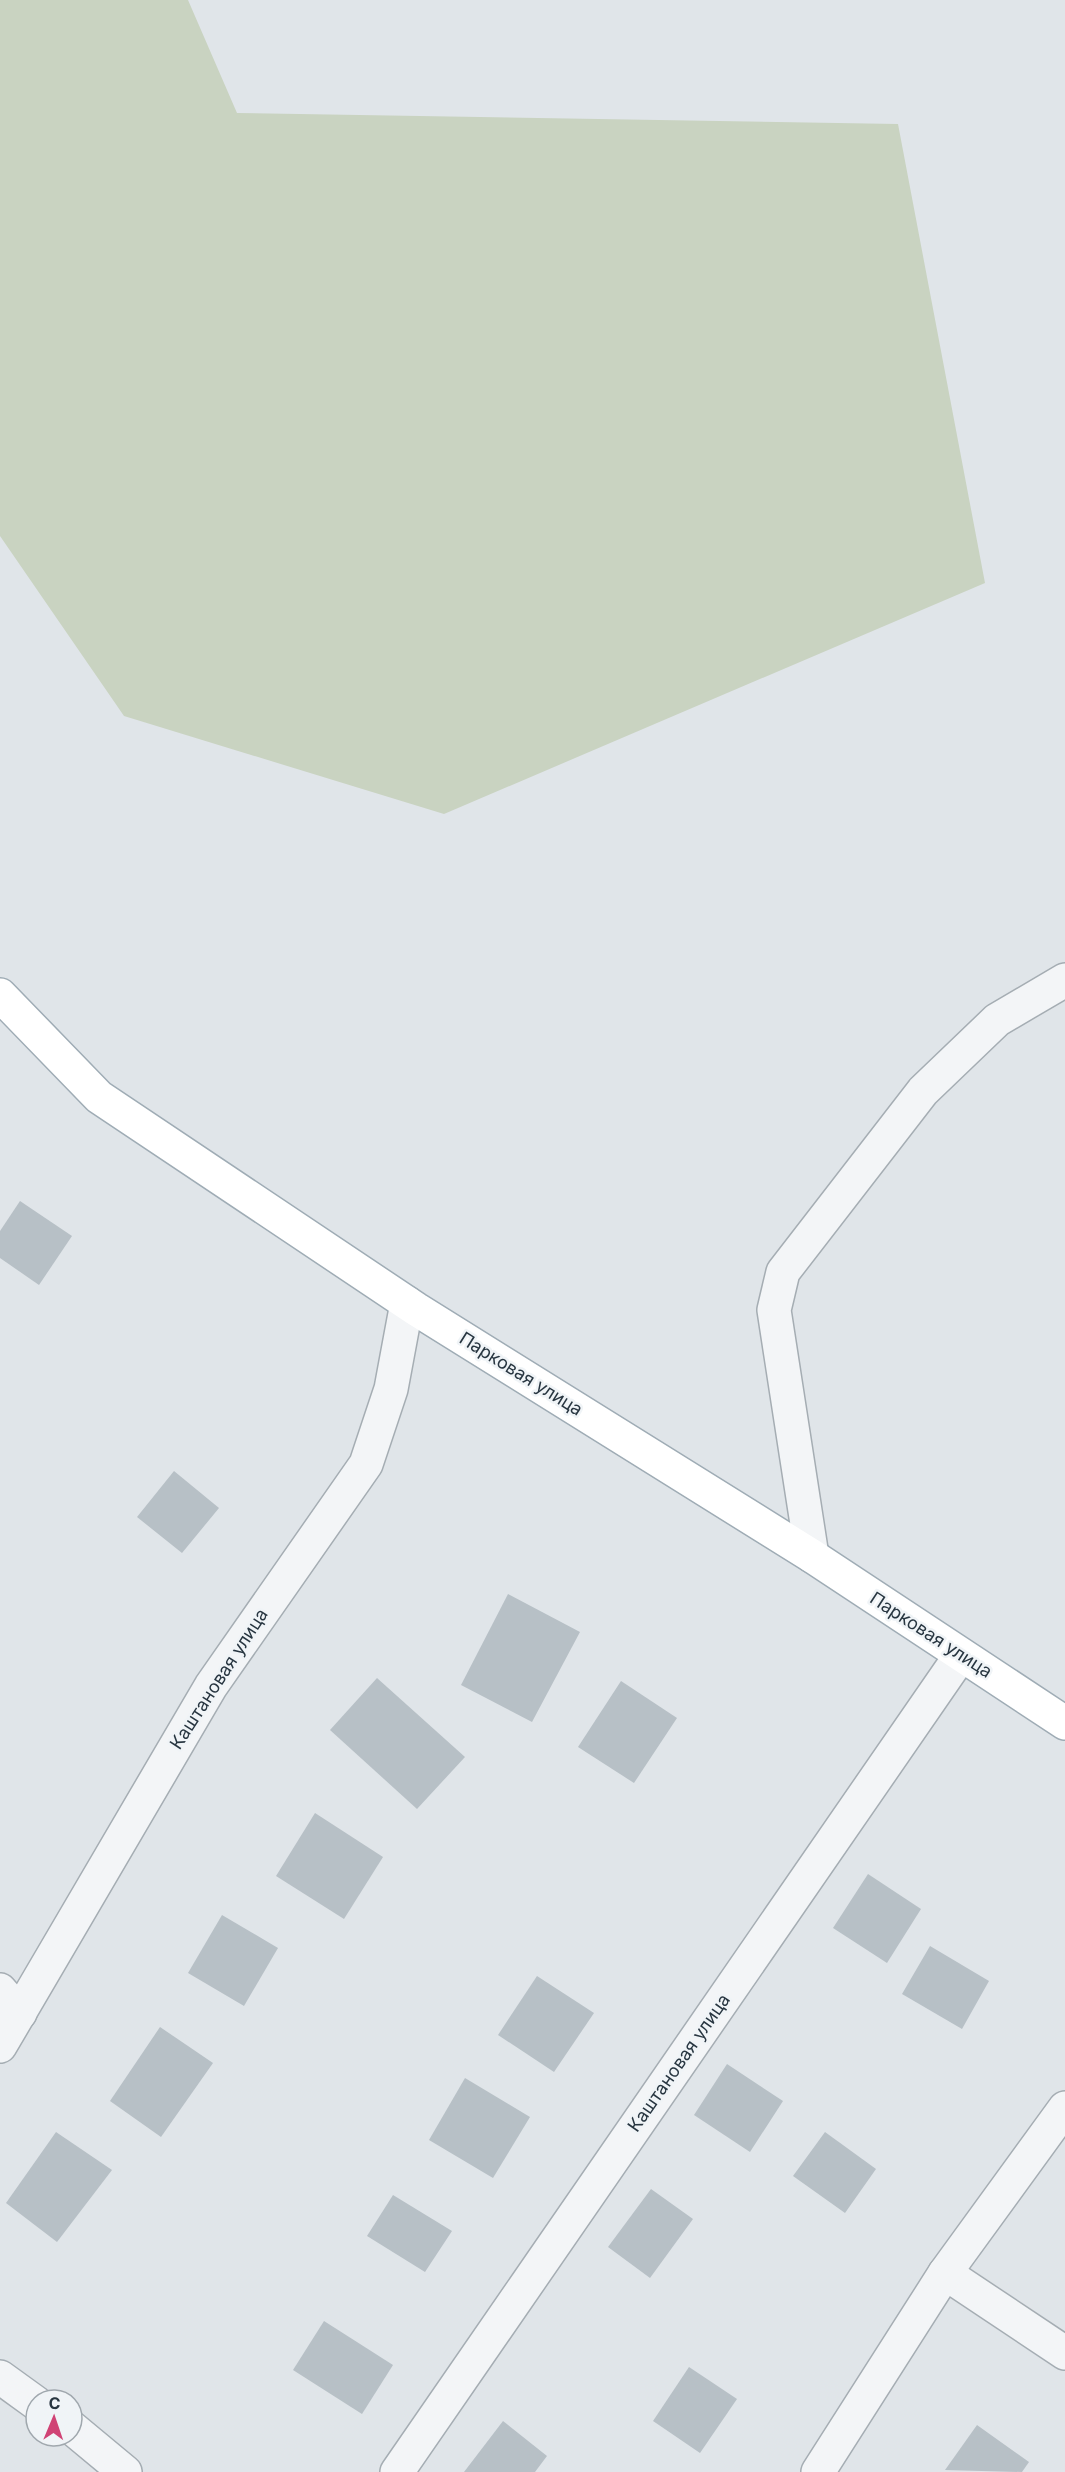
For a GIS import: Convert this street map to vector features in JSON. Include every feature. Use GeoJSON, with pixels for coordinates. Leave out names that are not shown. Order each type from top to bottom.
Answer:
{"type":"FeatureCollection","features":[{"type":"Feature","properties":{"kind":"main road","name":"Парковая улица"},"geometry":{"type":"LineString","coordinates":[[0,995],[99,1096],[407,1303],[812,1556],[1065,1723]]}},
{"type":"Feature","properties":{"kind":"street"},"geometry":{"type":"LineString","coordinates":[[812,1556],[774,1310],[783,1272],[923,1091],[998,1020],[1065,980]]}},
{"type":"Feature","properties":{"kind":"street","name":"Каштановая улица"},"geometry":{"type":"LineString","coordinates":[[0,2046],[10,2002],[211,1686],[366,1464],[391,1389],[407,1303]]}},
{"type":"Feature","properties":{"kind":"street","name":"Каштановая улица"},"geometry":{"type":"LineString","coordinates":[[397,2472],[961,1655]]}},
{"type":"Feature","properties":{"kind":"street"},"geometry":{"type":"LineString","coordinates":[[818,2472],[945,2273],[1065,2108]]}},
{"type":"Feature","properties":{"kind":"street"},"geometry":{"type":"LineString","coordinates":[[945,2273],[1065,2353]]}},
{"type":"Feature","properties":{"kind":"street"},"geometry":{"type":"LineString","coordinates":[[0,2377],[24,2394]]}},
{"type":"Feature","properties":{"kind":"street"},"geometry":{"type":"LineString","coordinates":[[84,2438],[124,2472]]}},
{"type":"Feature","properties":{"kind":"green space"},"geometry":{"type":"Polygon","coordinates":[[[0,0],[188,0],[237,113],[898,124],[985,583],[444,814],[124,716],[0,536],[0,0]]]}},
{"type":"Feature","properties":{"kind":"building"},"geometry":{"type":"Polygon","coordinates":[[[20,1201],[72,1236],[39,1285],[0,1258],[0,1231],[20,1201]]]}},
{"type":"Feature","properties":{"kind":"building"},"geometry":{"type":"Polygon","coordinates":[[[174,1471],[219,1508],[182,1553],[137,1517],[174,1471]]]}},
{"type":"Feature","properties":{"kind":"building"},"geometry":{"type":"Polygon","coordinates":[[[508,1594],[580,1632],[532,1722],[461,1685],[508,1594]]]}},
{"type":"Feature","properties":{"kind":"building"},"geometry":{"type":"Polygon","coordinates":[[[377,1678],[465,1757],[417,1809],[330,1730],[377,1678]]]}},
{"type":"Feature","properties":{"kind":"building"},"geometry":{"type":"Polygon","coordinates":[[[621,1681],[677,1718],[634,1783],[578,1747],[621,1681]]]}},
{"type":"Feature","properties":{"kind":"building"},"geometry":{"type":"Polygon","coordinates":[[[315,1813],[383,1857],[344,1919],[276,1876],[315,1813]]]}},
{"type":"Feature","properties":{"kind":"building"},"geometry":{"type":"Polygon","coordinates":[[[868,1874],[921,1909],[887,1963],[833,1928],[868,1874]]]}},
{"type":"Feature","properties":{"kind":"building"},"geometry":{"type":"Polygon","coordinates":[[[222,1915],[278,1948],[244,2006],[188,1973],[222,1915]]]}},
{"type":"Feature","properties":{"kind":"building"},"geometry":{"type":"Polygon","coordinates":[[[930,1946],[989,1981],[962,2029],[902,1994],[930,1946]]]}},
{"type":"Feature","properties":{"kind":"building"},"geometry":{"type":"Polygon","coordinates":[[[537,1976],[594,2013],[554,2072],[498,2035],[537,1976]]]}},
{"type":"Feature","properties":{"kind":"building"},"geometry":{"type":"Polygon","coordinates":[[[160,2027],[213,2063],[161,2137],[110,2101],[160,2027]]]}},
{"type":"Feature","properties":{"kind":"building"},"geometry":{"type":"Polygon","coordinates":[[[727,2064],[783,2101],[750,2152],[694,2115],[727,2064]]]}},
{"type":"Feature","properties":{"kind":"building"},"geometry":{"type":"Polygon","coordinates":[[[465,2078],[530,2117],[493,2178],[429,2140],[465,2078]]]}},
{"type":"Feature","properties":{"kind":"building"},"geometry":{"type":"Polygon","coordinates":[[[56,2132],[112,2170],[57,2242],[6,2203],[56,2132]]]}},
{"type":"Feature","properties":{"kind":"building"},"geometry":{"type":"Polygon","coordinates":[[[825,2132],[876,2169],[845,2213],[793,2176],[825,2132]]]}},
{"type":"Feature","properties":{"kind":"building"},"geometry":{"type":"Polygon","coordinates":[[[651,2189],[693,2219],[650,2278],[608,2247],[651,2189]]]}},
{"type":"Feature","properties":{"kind":"building"},"geometry":{"type":"Polygon","coordinates":[[[393,2195],[452,2231],[425,2272],[367,2236],[393,2195]]]}},
{"type":"Feature","properties":{"kind":"building"},"geometry":{"type":"Polygon","coordinates":[[[324,2321],[393,2365],[362,2414],[293,2370],[324,2321]]]}},
{"type":"Feature","properties":{"kind":"building"},"geometry":{"type":"Polygon","coordinates":[[[689,2367],[737,2399],[700,2453],[653,2421],[689,2367]]]}},
{"type":"Feature","properties":{"kind":"building"},"geometry":{"type":"Polygon","coordinates":[[[503,2421],[547,2456],[535,2472],[464,2472],[503,2421]]]}},
{"type":"Feature","properties":{"kind":"building"},"geometry":{"type":"Polygon","coordinates":[[[977,2425],[1029,2462],[1022,2472],[945,2470],[977,2425]]]}}]}
